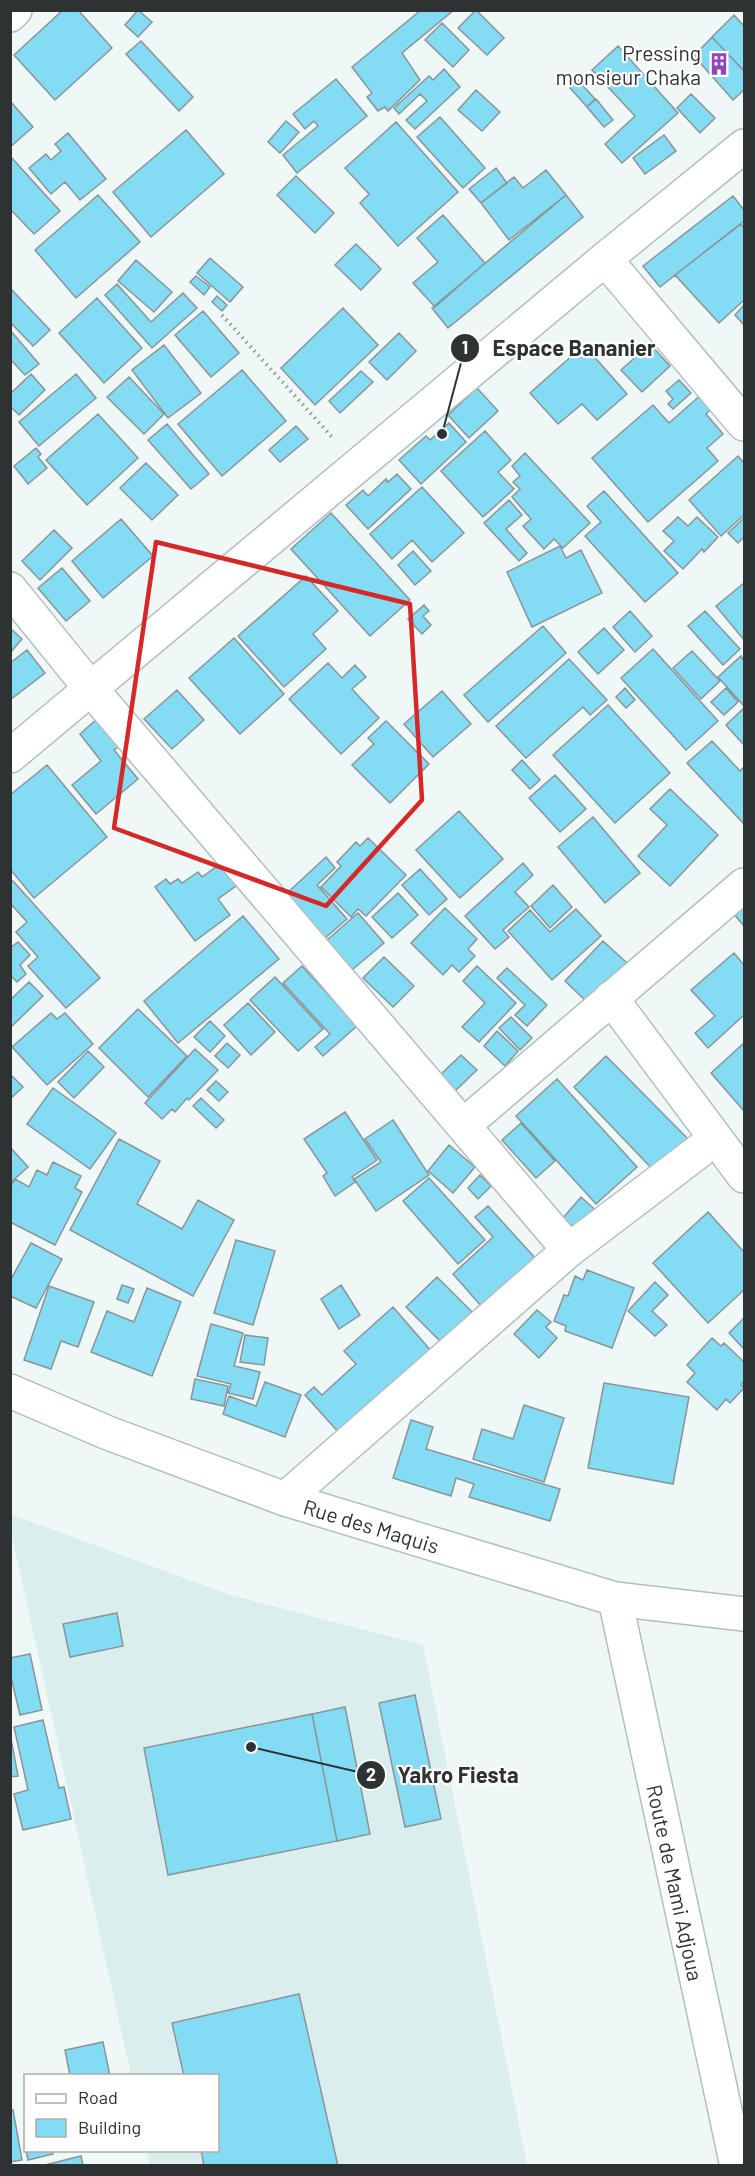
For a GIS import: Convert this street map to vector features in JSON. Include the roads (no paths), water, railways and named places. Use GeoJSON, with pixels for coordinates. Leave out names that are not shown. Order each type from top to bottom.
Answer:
{"type":"FeatureCollection","features":[{"type":"Feature","properties":{"kind":"street"},"geometry":{"type":"LineString","coordinates":[[10,15],[15,10]]}},
{"type":"Feature","properties":{"kind":"street"},"geometry":{"type":"LineString","coordinates":[[10,756],[605,259],[744,146]]}},
{"type":"Feature","properties":{"kind":"street"},"geometry":{"type":"LineString","coordinates":[[605,259],[744,424]]}},
{"type":"Feature","properties":{"kind":"street"},"geometry":{"type":"LineString","coordinates":[[10,589],[91,689],[569,1250]]}},
{"type":"Feature","properties":{"kind":"street"},"geometry":{"type":"LineString","coordinates":[[464,1125],[744,885]]}},
{"type":"Feature","properties":{"kind":"street"},"geometry":{"type":"LineString","coordinates":[[611,998],[744,1176]]}},
{"type":"Feature","properties":{"kind":"street"},"geometry":{"type":"LineString","coordinates":[[285,1499],[569,1250],[715,1139]]}},
{"type":"Feature","properties":{"kind":"street","name":"Rue des Maquis"},"geometry":{"type":"LineString","coordinates":[[10,1391],[108,1433],[285,1499],[615,1599],[744,1614]]}},
{"type":"Feature","properties":{"kind":"street","name":"Route de Mami Adjoua"},"geometry":{"type":"LineString","coordinates":[[615,1599],[737,2166]]}},
{"type":"Feature","properties":{"kind":"place","name":"Pressing monsieur Chaka"},"geometry":{"type":"Point","coordinates":[719,64]}},
{"type":"Feature","properties":{"kind":"place","name":"Espace Bananier"},"geometry":{"type":"Point","coordinates":[442,434]}},
{"type":"Feature","properties":{"kind":"place","name":"Yakro Fiesta"},"geometry":{"type":"Point","coordinates":[251,1747]}}]}
